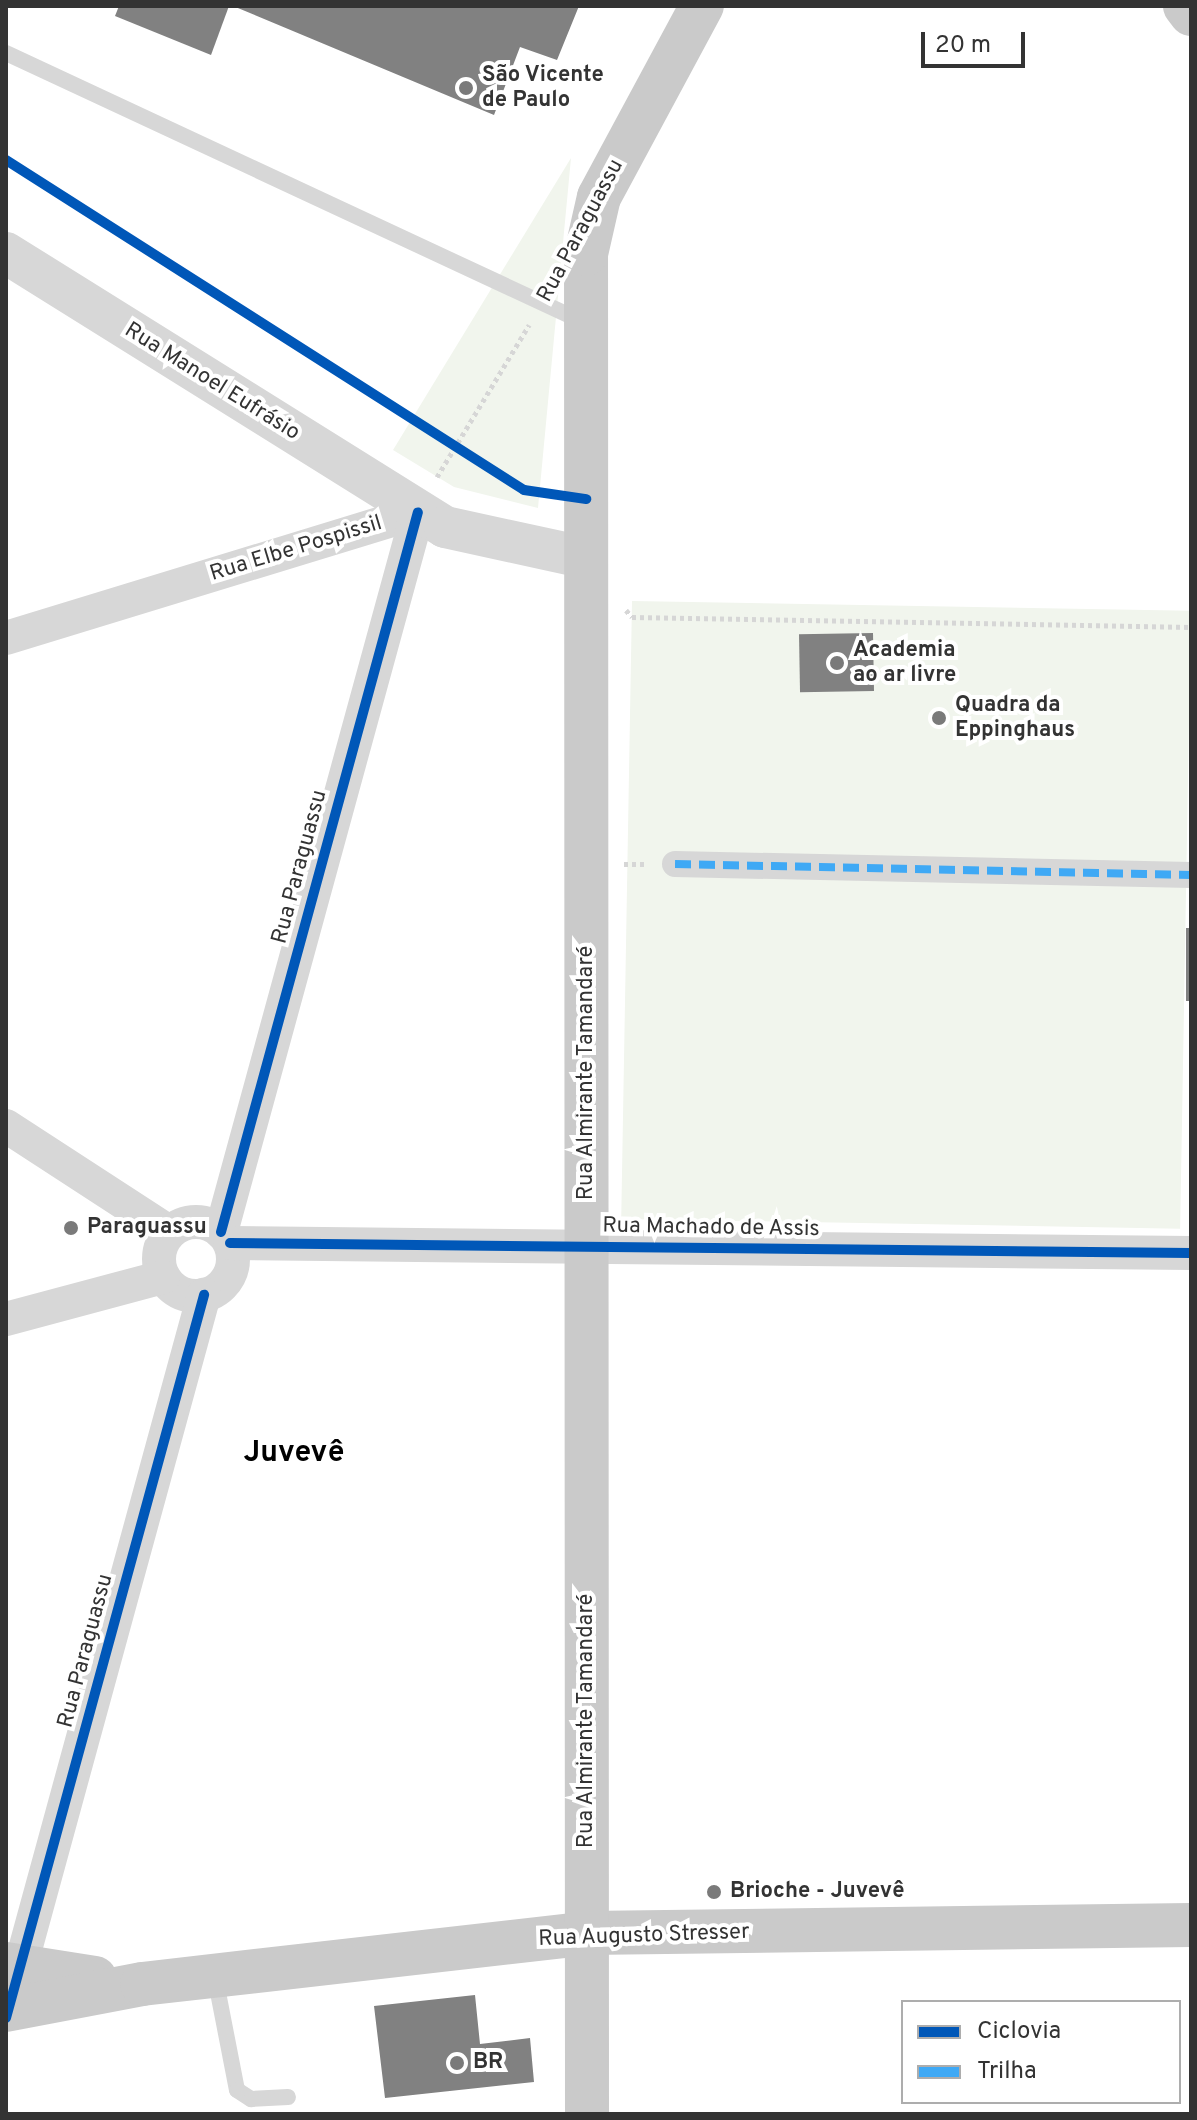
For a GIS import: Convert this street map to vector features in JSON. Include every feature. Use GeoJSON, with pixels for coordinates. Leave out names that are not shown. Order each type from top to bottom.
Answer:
{"type":"FeatureCollection","features":[{"type":"Feature","properties":{"kind":"main road","name":"Rua Paraguassu"},"geometry":{"type":"LineString","coordinates":[[590,225],[702,6]]}},
{"type":"Feature","properties":{"kind":"main road"},"geometry":{"type":"LineString","coordinates":[[1185,6],[1191,14]]}},
{"type":"Feature","properties":{"kind":"main road","name":"Rua Almirante Tamandaré"},"geometry":{"type":"LineString","coordinates":[[587,2114],[586,323],[590,225]]}},
{"type":"Feature","properties":{"kind":"main road","name":"Rua Augusto Stresser"},"geometry":{"type":"LineString","coordinates":[[9,1994],[142,1984],[587,1933],[1191,1925]]}},
{"type":"Feature","properties":{"kind":"street","name":"Rua Manoel Eufrásio"},"geometry":{"type":"LineString","coordinates":[[6,253],[418,512]]}},
{"type":"Feature","properties":{"kind":"street"},"geometry":{"type":"LineString","coordinates":[[418,512],[463,533],[587,558]]}},
{"type":"Feature","properties":{"kind":"street","name":"Rua Elbe Pospissil"},"geometry":{"type":"LineString","coordinates":[[6,638],[418,512]]}},
{"type":"Feature","properties":{"kind":"street","name":"Rua Paraguassu"},"geometry":{"type":"LineString","coordinates":[[226,1238],[418,512]]}},
{"type":"Feature","properties":{"kind":"street"},"geometry":{"type":"LineString","coordinates":[[675,864],[1191,875]]}},
{"type":"Feature","properties":{"kind":"street"},"geometry":{"type":"LineString","coordinates":[[6,1126],[169,1232]]}},
{"type":"Feature","properties":{"kind":"street"},"geometry":{"type":"LineString","coordinates":[[201,1222],[226,1238],[229,1275],[204,1295],[181,1292],[163,1277],[159,1254],[169,1232],[201,1222]]}},
{"type":"Feature","properties":{"kind":"street","name":"Rua Machado de Assis"},"geometry":{"type":"LineString","coordinates":[[226,1238],[587,1247],[1191,1253]]}},
{"type":"Feature","properties":{"kind":"street"},"geometry":{"type":"LineString","coordinates":[[6,1319],[163,1277]]}},
{"type":"Feature","properties":{"kind":"street","name":"Rua Paraguassu"},"geometry":{"type":"LineString","coordinates":[[9,1994],[204,1295]]}},
{"type":"Feature","properties":{"kind":"lane"},"geometry":{"type":"LineString","coordinates":[[6,53],[586,323]]}},
{"type":"Feature","properties":{"kind":"lane"},"geometry":{"type":"LineString","coordinates":[[215,1975],[237,2090],[251,2099],[288,2097]]}},
{"type":"Feature","properties":{"kind":"path"},"geometry":{"type":"LineString","coordinates":[[440,438],[465,454]]}},
{"type":"Feature","properties":{"kind":"path"},"geometry":{"type":"LineString","coordinates":[[623,605],[632,617],[1191,627]]}},
{"type":"Feature","properties":{"kind":"path"},"geometry":{"type":"LineString","coordinates":[[587,863],[675,864]]}},
{"type":"Feature","properties":{"kind":"shaded area"},"geometry":{"type":"Polygon","coordinates":[[[571,158],[538,508],[454,487],[393,450],[571,158]]]}},
{"type":"Feature","properties":{"kind":"shaded area"},"geometry":{"type":"Polygon","coordinates":[[[632,601],[1191,611],[1180,1229],[621,1219],[632,601]]]}},
{"type":"Feature","properties":{"kind":"building"},"geometry":{"type":"Polygon","coordinates":[[[119,6],[229,6],[211,55],[115,16],[119,6]]]}},
{"type":"Feature","properties":{"kind":"building","name":"São Vicente de Paulo"},"geometry":{"type":"Polygon","coordinates":[[[233,6],[579,6],[557,60],[520,47],[494,115],[233,6]]]}},
{"type":"Feature","properties":{"kind":"building","name":"Academia ao ar livre"},"geometry":{"type":"Polygon","coordinates":[[[873,633],[874,691],[800,692],[799,634],[873,633]]]}},
{"type":"Feature","properties":{"kind":"building"},"geometry":{"type":"Polygon","coordinates":[[[1186,928],[1191,928],[1191,1001],[1186,1001],[1186,928]]]}},
{"type":"Feature","properties":{"kind":"building","name":"BR"},"geometry":{"type":"Polygon","coordinates":[[[475,1995],[480,2044],[530,2038],[534,2082],[385,2098],[374,2006],[475,1995]]]}},
{"type":"Feature","properties":{"kind":"marked path"},"geometry":{"type":"LineString","coordinates":[[675,864],[1191,875]]}},
{"type":"Feature","properties":{"kind":"cycle path"},"geometry":{"type":"LineString","coordinates":[[6,160],[524,490],[586,499]]}},
{"type":"Feature","properties":{"kind":"cycle path"},"geometry":{"type":"LineString","coordinates":[[221,1232],[418,512]]}},
{"type":"Feature","properties":{"kind":"cycle path"},"geometry":{"type":"LineString","coordinates":[[230,1243],[1191,1253]]}},
{"type":"Feature","properties":{"kind":"cycle path"},"geometry":{"type":"LineString","coordinates":[[6,2018],[204,1295]]}},
{"type":"Feature","properties":{"kind":"place","name":"São Vicente de Paulo"},"geometry":{"type":"Point","coordinates":[466,88]}},
{"type":"Feature","properties":{"kind":"place","name":"Academia ao ar livre"},"geometry":{"type":"Point","coordinates":[837,663]}},
{"type":"Feature","properties":{"kind":"place","name":"Quadra da Eppinghaus"},"geometry":{"type":"Point","coordinates":[939,718]}},
{"type":"Feature","properties":{"kind":"place","name":"Paraguassu"},"geometry":{"type":"Point","coordinates":[71,1228]}},
{"type":"Feature","properties":{"kind":"place","name":"Brioche - Juvevê"},"geometry":{"type":"Point","coordinates":[714,1892]}},
{"type":"Feature","properties":{"kind":"place","name":"BR"},"geometry":{"type":"Point","coordinates":[457,2063]}},
{"type":"Feature","properties":{"kind":"district","name":"Juvevê"},"geometry":{"type":"Point","coordinates":[294,1454]}}]}
